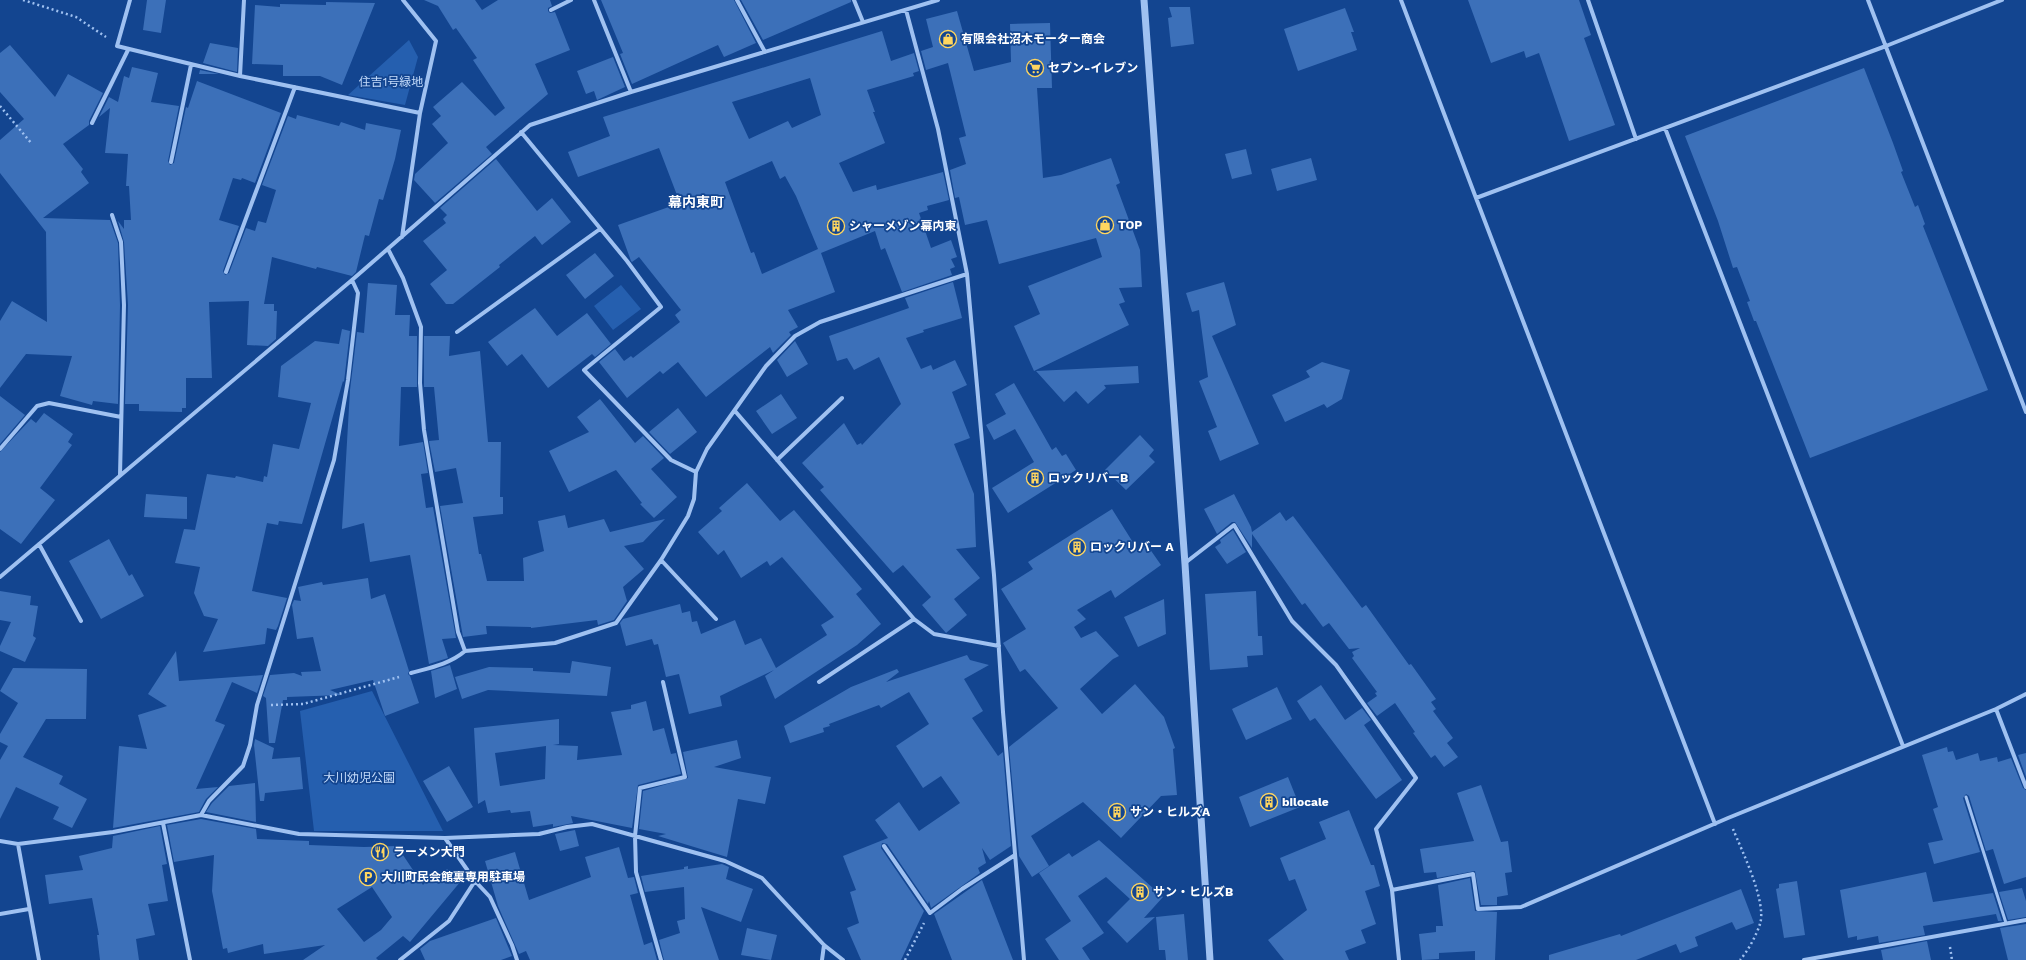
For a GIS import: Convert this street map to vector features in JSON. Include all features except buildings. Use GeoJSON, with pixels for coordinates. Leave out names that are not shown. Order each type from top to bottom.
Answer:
{"type":"FeatureCollection","features":[{"type":"Feature","properties":{"kind":"street"},"geometry":{"type":"LineString","coordinates":[[130,0],[118,46],[128,50],[240,76],[420,113]]}},
{"type":"Feature","properties":{"kind":"street"},"geometry":{"type":"LineString","coordinates":[[240,76],[244,0]]}},
{"type":"Feature","properties":{"kind":"street"},"geometry":{"type":"LineString","coordinates":[[402,236],[420,113],[436,42],[403,0]]}},
{"type":"Feature","properties":{"kind":"street"},"geometry":{"type":"LineString","coordinates":[[551,10],[571,0]]}},
{"type":"Feature","properties":{"kind":"street"},"geometry":{"type":"LineString","coordinates":[[594,0],[631,92]]}},
{"type":"Feature","properties":{"kind":"street"},"geometry":{"type":"LineString","coordinates":[[737,0],[765,52]]}},
{"type":"Feature","properties":{"kind":"street"},"geometry":{"type":"LineString","coordinates":[[854,0],[863,22]]}},
{"type":"Feature","properties":{"kind":"street"},"geometry":{"type":"LineString","coordinates":[[0,577],[120,475],[194,415],[530,125],[631,92],[938,0]]}},
{"type":"Feature","properties":{"kind":"street"},"geometry":{"type":"LineString","coordinates":[[1144,0],[1185,564],[1210,960]]}},
{"type":"Feature","properties":{"kind":"street"},"geometry":{"type":"LineString","coordinates":[[1401,0],[1715,824]]}},
{"type":"Feature","properties":{"kind":"street"},"geometry":{"type":"LineString","coordinates":[[1588,0],[1636,139]]}},
{"type":"Feature","properties":{"kind":"street"},"geometry":{"type":"LineString","coordinates":[[1868,0],[2026,412]]}},
{"type":"Feature","properties":{"kind":"street"},"geometry":{"type":"LineString","coordinates":[[1476,198],[1886,46],[2002,0]]}},
{"type":"Feature","properties":{"kind":"street"},"geometry":{"type":"LineString","coordinates":[[906,10],[938,129],[967,274],[1024,960]]}},
{"type":"Feature","properties":{"kind":"street"},"geometry":{"type":"LineString","coordinates":[[92,123],[128,50]]}},
{"type":"Feature","properties":{"kind":"street"},"geometry":{"type":"LineString","coordinates":[[171,162],[191,65]]}},
{"type":"Feature","properties":{"kind":"street"},"geometry":{"type":"LineString","coordinates":[[226,272],[294,87]]}},
{"type":"Feature","properties":{"kind":"street"},"geometry":{"type":"LineString","coordinates":[[1665,128],[1903,746]]}},
{"type":"Feature","properties":{"kind":"street"},"geometry":{"type":"LineString","coordinates":[[521,132],[600,229],[661,308],[584,370],[671,460],[696,472]]}},
{"type":"Feature","properties":{"kind":"street"},"geometry":{"type":"LineString","coordinates":[[112,215],[121,242],[124,305],[120,475]]}},
{"type":"Feature","properties":{"kind":"street"},"geometry":{"type":"LineString","coordinates":[[457,332],[600,229]]}},
{"type":"Feature","properties":{"kind":"street"},"geometry":{"type":"LineString","coordinates":[[388,249],[403,278],[421,327],[420,383],[424,430],[458,632],[465,651]]}},
{"type":"Feature","properties":{"kind":"street"},"geometry":{"type":"LineString","coordinates":[[411,674],[434,667],[458,657],[465,651],[555,643],[616,623],[661,560],[688,516],[694,499],[696,472],[707,449],[766,366],[794,336],[820,322],[967,274]]}},
{"type":"Feature","properties":{"kind":"street"},"geometry":{"type":"LineString","coordinates":[[201,815],[210,801],[243,766],[250,745],[257,705],[334,460],[348,380],[358,293],[352,280]]}},
{"type":"Feature","properties":{"kind":"street"},"geometry":{"type":"LineString","coordinates":[[777,460],[842,398]]}},
{"type":"Feature","properties":{"kind":"street"},"geometry":{"type":"LineString","coordinates":[[0,449],[37,406],[49,403],[121,417]]}},
{"type":"Feature","properties":{"kind":"street"},"geometry":{"type":"LineString","coordinates":[[735,411],[914,620],[934,634],[999,646]]}},
{"type":"Feature","properties":{"kind":"street"},"geometry":{"type":"LineString","coordinates":[[1185,564],[1234,525],[1292,621],[1336,665],[1416,778],[1376,829],[1392,890],[1399,960]]}},
{"type":"Feature","properties":{"kind":"street"},"geometry":{"type":"LineString","coordinates":[[39,544],[81,621]]}},
{"type":"Feature","properties":{"kind":"street"},"geometry":{"type":"LineString","coordinates":[[661,560],[716,619]]}},
{"type":"Feature","properties":{"kind":"street"},"geometry":{"type":"LineString","coordinates":[[819,682],[914,620]]}},
{"type":"Feature","properties":{"kind":"street"},"geometry":{"type":"LineString","coordinates":[[661,960],[636,872],[635,836],[640,788],[685,777],[663,682]]}},
{"type":"Feature","properties":{"kind":"street"},"geometry":{"type":"LineString","coordinates":[[1392,890],[1473,874],[1478,909],[1521,907],[1728,818],[1996,709],[2026,694]]}},
{"type":"Feature","properties":{"kind":"street"},"geometry":{"type":"LineString","coordinates":[[1996,709],[2026,787]]}},
{"type":"Feature","properties":{"kind":"street"},"geometry":{"type":"LineString","coordinates":[[0,841],[18,844],[113,832],[201,815],[299,834],[445,838],[539,834],[567,827],[592,824],[725,861],[762,878],[824,945],[843,960]]}},
{"type":"Feature","properties":{"kind":"street"},"geometry":{"type":"LineString","coordinates":[[163,823],[190,960]]}},
{"type":"Feature","properties":{"kind":"street"},"geometry":{"type":"LineString","coordinates":[[445,838],[475,881],[490,897],[512,945],[517,960]]}},
{"type":"Feature","properties":{"kind":"street"},"geometry":{"type":"LineString","coordinates":[[18,844],[39,960]]}},
{"type":"Feature","properties":{"kind":"street"},"geometry":{"type":"LineString","coordinates":[[884,846],[930,913],[962,889],[1015,855]]}},
{"type":"Feature","properties":{"kind":"street"},"geometry":{"type":"LineString","coordinates":[[400,960],[449,921],[475,881]]}},
{"type":"Feature","properties":{"kind":"street"},"geometry":{"type":"LineString","coordinates":[[0,914],[29,909]]}},
{"type":"Feature","properties":{"kind":"street"},"geometry":{"type":"LineString","coordinates":[[1804,960],[2026,920]]}},
{"type":"Feature","properties":{"kind":"street"},"geometry":{"type":"LineString","coordinates":[[822,960],[824,945]]}},
{"type":"Feature","properties":{"kind":"lane"},"geometry":{"type":"LineString","coordinates":[[1966,797],[2006,923]]}},
{"type":"Feature","properties":{"kind":"path"},"geometry":{"type":"LineString","coordinates":[[23,0],[76,17],[94,27],[118,46]]}},
{"type":"Feature","properties":{"kind":"path"},"geometry":{"type":"LineString","coordinates":[[0,106],[32,144]]}},
{"type":"Feature","properties":{"kind":"path"},"geometry":{"type":"LineString","coordinates":[[257,705],[303,704],[411,674]]}},
{"type":"Feature","properties":{"kind":"path"},"geometry":{"type":"LineString","coordinates":[[1728,818],[1751,872],[1760,903],[1760,924],[1740,960]]}},
{"type":"Feature","properties":{"kind":"path"},"geometry":{"type":"LineString","coordinates":[[905,960],[930,913]]}},
{"type":"Feature","properties":{"kind":"green space","name":"住吉1号緑地"},"geometry":{"type":"Polygon","coordinates":[[[409,40],[418,57],[405,105],[348,95],[409,40]]]}},
{"type":"Feature","properties":{"kind":"green space"},"geometry":{"type":"Polygon","coordinates":[[[621,285],[641,309],[613,330],[594,306],[621,285]]]}},
{"type":"Feature","properties":{"kind":"green space","name":"大川幼児公園"},"geometry":{"type":"Polygon","coordinates":[[[372,691],[443,831],[314,831],[300,711],[372,691]]]}},
{"type":"Feature","properties":{"kind":"place","name":"有限会社沼木モーター商会"},"geometry":{"type":"Point","coordinates":[948,39]}},
{"type":"Feature","properties":{"kind":"place","name":"セブン-イレブン"},"geometry":{"type":"Point","coordinates":[1035,68]}},
{"type":"Feature","properties":{"kind":"place","name":"TOP"},"geometry":{"type":"Point","coordinates":[1105,225]}},
{"type":"Feature","properties":{"kind":"place","name":"シャーメゾン幕内東"},"geometry":{"type":"Point","coordinates":[836,226]}},
{"type":"Feature","properties":{"kind":"place","name":"ロックリバーB"},"geometry":{"type":"Point","coordinates":[1035,478]}},
{"type":"Feature","properties":{"kind":"place","name":"ロックリバー A"},"geometry":{"type":"Point","coordinates":[1077,547]}},
{"type":"Feature","properties":{"kind":"place","name":"bilocale"},"geometry":{"type":"Point","coordinates":[1269,802]}},
{"type":"Feature","properties":{"kind":"place","name":"サン・ヒルズA"},"geometry":{"type":"Point","coordinates":[1117,812]}},
{"type":"Feature","properties":{"kind":"place","name":"ラーメン大門"},"geometry":{"type":"Point","coordinates":[380,852]}},
{"type":"Feature","properties":{"kind":"place","name":"大川町民会館裏専用駐車場"},"geometry":{"type":"Point","coordinates":[368,877]}},
{"type":"Feature","properties":{"kind":"place","name":"サン・ヒルズB"},"geometry":{"type":"Point","coordinates":[1140,892]}},
{"type":"Feature","properties":{"kind":"district","name":"幕内東町"},"geometry":{"type":"Point","coordinates":[696,202]}}]}
